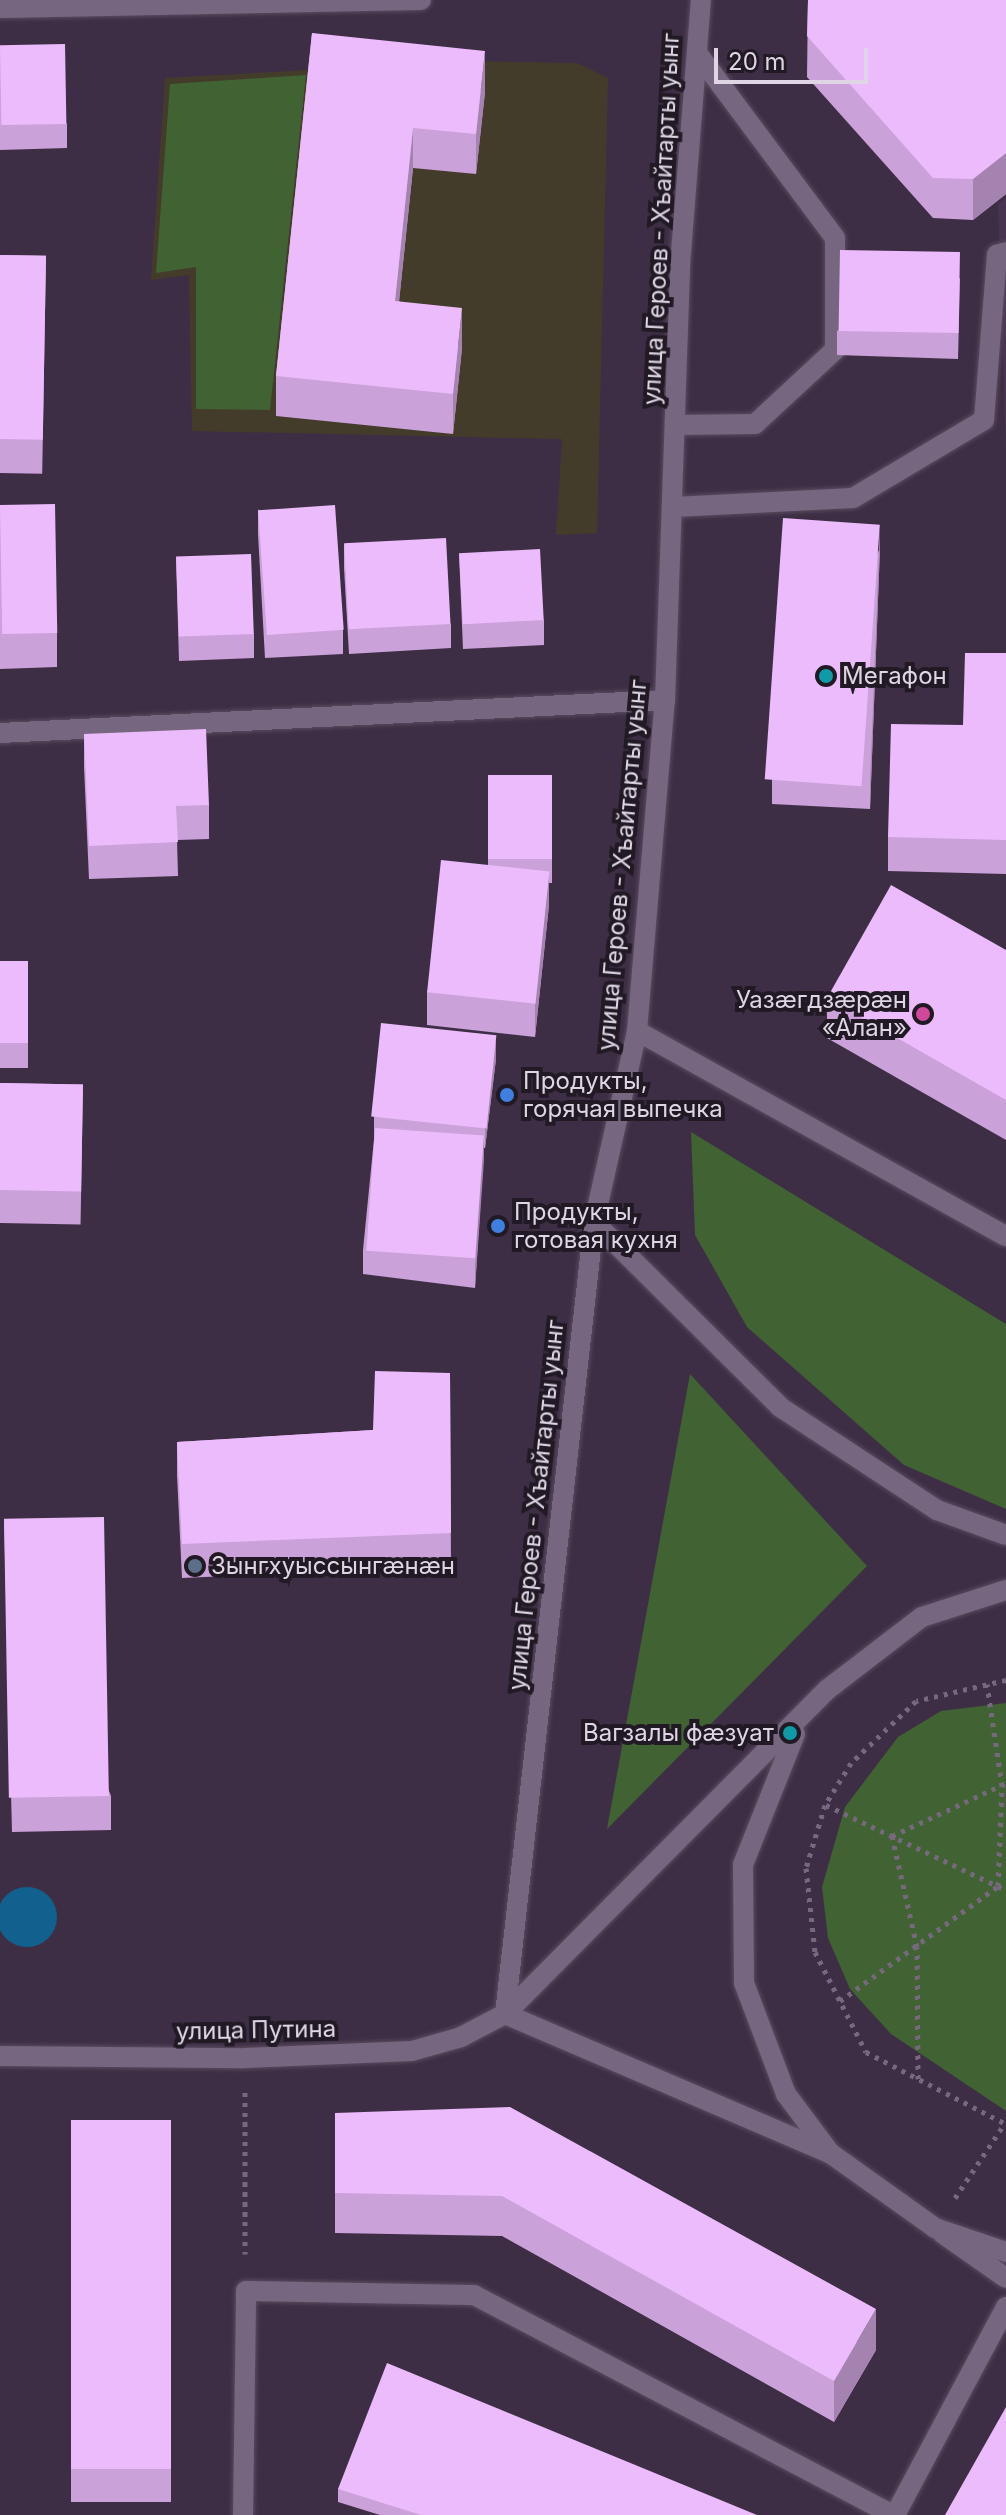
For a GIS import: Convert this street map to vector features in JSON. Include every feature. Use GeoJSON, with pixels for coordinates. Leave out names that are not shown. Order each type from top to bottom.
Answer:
{"type":"FeatureCollection","features":[{"type":"Feature","properties":{"kind":"street"},"geometry":{"type":"LineString","coordinates":[[0,8],[421,0]]}},
{"type":"Feature","properties":{"kind":"street","name":"улица Героев - Хъайтарты уынг"},"geometry":{"type":"LineString","coordinates":[[505,2014],[594,1222],[637,1031],[665,700],[675,425],[701,0]]}},
{"type":"Feature","properties":{"kind":"street"},"geometry":{"type":"LineString","coordinates":[[675,425],[755,424],[835,350],[835,238],[697,53]]}},
{"type":"Feature","properties":{"kind":"street"},"geometry":{"type":"LineString","coordinates":[[984,420],[997,255],[1006,252]]}},
{"type":"Feature","properties":{"kind":"street"},"geometry":{"type":"LineString","coordinates":[[674,507],[853,498],[984,420],[1006,419]]}},
{"type":"Feature","properties":{"kind":"street"},"geometry":{"type":"LineString","coordinates":[[0,733],[665,700]]}},
{"type":"Feature","properties":{"kind":"street"},"geometry":{"type":"LineString","coordinates":[[637,1031],[1006,1236]]}},
{"type":"Feature","properties":{"kind":"street"},"geometry":{"type":"LineString","coordinates":[[594,1222],[780,1407],[937,1510],[1006,1535]]}},
{"type":"Feature","properties":{"kind":"street"},"geometry":{"type":"LineString","coordinates":[[1006,1590],[922,1617],[828,1689],[505,2014],[830,2153],[1006,2278]]}},
{"type":"Feature","properties":{"kind":"street"},"geometry":{"type":"LineString","coordinates":[[828,1689],[782,1752],[743,1865],[744,1983],[786,2094],[830,2153]]}},
{"type":"Feature","properties":{"kind":"street","name":"улица Путина"},"geometry":{"type":"LineString","coordinates":[[0,2056],[245,2058],[412,2051],[505,2014]]}},
{"type":"Feature","properties":{"kind":"street"},"geometry":{"type":"LineString","coordinates":[[935,2228],[1006,2252]]}},
{"type":"Feature","properties":{"kind":"street"},"geometry":{"type":"LineString","coordinates":[[243,2515],[246,2291],[474,2295],[894,2515],[1006,2307]]}},
{"type":"Feature","properties":{"kind":"path"},"geometry":{"type":"LineString","coordinates":[[935,2228],[1006,2123],[866,2052],[815,1952],[806,1868],[825,1805],[851,1763],[916,1701],[1006,1680]]}},
{"type":"Feature","properties":{"kind":"path"},"geometry":{"type":"LineString","coordinates":[[840,2001],[998,1886],[1004,1785],[987,1684]]}},
{"type":"Feature","properties":{"kind":"path"},"geometry":{"type":"LineString","coordinates":[[892,1836],[1004,1785]]}},
{"type":"Feature","properties":{"kind":"path"},"geometry":{"type":"LineString","coordinates":[[825,1805],[1006,1890]]}},
{"type":"Feature","properties":{"kind":"path"},"geometry":{"type":"LineString","coordinates":[[892,1836],[917,1947],[918,2079]]}},
{"type":"Feature","properties":{"kind":"path"},"geometry":{"type":"LineString","coordinates":[[245,2058],[246,2291]]}},
{"type":"Feature","properties":{"kind":"shaded area"},"geometry":{"type":"Polygon","coordinates":[[[472,61],[577,63],[608,78],[597,533],[556,535],[562,439],[192,431],[189,275],[151,280],[165,78],[472,61]]]}},
{"type":"Feature","properties":{"kind":"shaded area"},"geometry":{"type":"Polygon","coordinates":[[[1006,198],[1006,451],[998,204],[1006,198]]]}},
{"type":"Feature","properties":{"kind":"green space"},"geometry":{"type":"Polygon","coordinates":[[[306,75],[270,410],[196,409],[196,267],[156,273],[170,84],[306,75]]]}},
{"type":"Feature","properties":{"kind":"green space"},"geometry":{"type":"Polygon","coordinates":[[[691,1132],[1006,1324],[1006,1509],[904,1465],[747,1327],[695,1235],[691,1132]]]}},
{"type":"Feature","properties":{"kind":"green space"},"geometry":{"type":"Polygon","coordinates":[[[690,1374],[867,1566],[607,1829],[690,1374]]]}},
{"type":"Feature","properties":{"kind":"green space"},"geometry":{"type":"Polygon","coordinates":[[[1006,1703],[1006,2111],[891,2034],[850,1989],[828,1938],[822,1887],[845,1807],[898,1737],[941,1711],[1006,1703]]]}},
{"type":"Feature","properties":{"kind":"water"},"geometry":{"type":"Polygon","coordinates":[[[27,1887],[38,1889],[48,1896],[55,1906],[55,1928],[48,1938],[38,1945],[27,1947],[16,1945],[6,1938],[-1,1928],[-3,1917],[-1,1906],[6,1896],[16,1889],[27,1887]]]}},
{"type":"Feature","properties":{"kind":"building"},"geometry":{"type":"Polygon","coordinates":[[[808,0],[1006,0],[1006,153],[973,179],[933,178],[807,36],[808,0]]]}},
{"type":"Feature","properties":{"kind":"building"},"geometry":{"type":"Polygon","coordinates":[[[312,33],[485,51],[476,134],[413,128],[395,301],[462,308],[453,394],[276,376],[312,33]]]}},
{"type":"Feature","properties":{"kind":"building"},"geometry":{"type":"Polygon","coordinates":[[[65,44],[66,124],[1,125],[0,45],[65,44]]]}},
{"type":"Feature","properties":{"kind":"building"},"geometry":{"type":"Polygon","coordinates":[[[840,250],[960,252],[959,333],[839,331],[840,250]]]}},
{"type":"Feature","properties":{"kind":"building"},"geometry":{"type":"Polygon","coordinates":[[[0,255],[46,256],[43,440],[0,439],[0,255]]]}},
{"type":"Feature","properties":{"kind":"building"},"geometry":{"type":"Polygon","coordinates":[[[55,504],[57,633],[2,634],[0,505],[55,504]]]}},
{"type":"Feature","properties":{"kind":"building"},"geometry":{"type":"Polygon","coordinates":[[[335,505],[344,630],[267,635],[258,510],[335,505]]]}},
{"type":"Feature","properties":{"kind":"building","name":"Мегафон"},"geometry":{"type":"Polygon","coordinates":[[[783,518],[880,525],[861,786],[765,779],[783,518]]]}},
{"type":"Feature","properties":{"kind":"building"},"geometry":{"type":"Polygon","coordinates":[[[446,538],[451,624],[349,629],[344,543],[446,538]]]}},
{"type":"Feature","properties":{"kind":"building"},"geometry":{"type":"Polygon","coordinates":[[[540,549],[544,620],[463,624],[459,553],[540,549]]]}},
{"type":"Feature","properties":{"kind":"building"},"geometry":{"type":"Polygon","coordinates":[[[251,554],[254,634],[179,637],[176,557],[251,554]]]}},
{"type":"Feature","properties":{"kind":"building"},"geometry":{"type":"Polygon","coordinates":[[[965,653],[1006,653],[1006,840],[888,837],[891,724],[963,725],[965,653]]]}},
{"type":"Feature","properties":{"kind":"building"},"geometry":{"type":"Polygon","coordinates":[[[206,729],[209,805],[176,806],[178,842],[89,846],[84,734],[206,729]]]}},
{"type":"Feature","properties":{"kind":"building"},"geometry":{"type":"Polygon","coordinates":[[[488,775],[552,775],[552,859],[488,859],[488,775]]]}},
{"type":"Feature","properties":{"kind":"building"},"geometry":{"type":"Polygon","coordinates":[[[441,860],[549,871],[536,1004],[427,992],[441,860]]]}},
{"type":"Feature","properties":{"kind":"building","name":"Уазæгдзæрæн «Алан»"},"geometry":{"type":"Polygon","coordinates":[[[891,885],[1006,950],[1006,1100],[827,998],[891,885]]]}},
{"type":"Feature","properties":{"kind":"building"},"geometry":{"type":"Polygon","coordinates":[[[0,961],[28,961],[28,1043],[0,1043],[0,961]]]}},
{"type":"Feature","properties":{"kind":"building"},"geometry":{"type":"Polygon","coordinates":[[[381,1023],[496,1035],[487,1129],[371,1116],[381,1023]]]}},
{"type":"Feature","properties":{"kind":"building"},"geometry":{"type":"Polygon","coordinates":[[[0,1083],[83,1084],[81,1191],[0,1190],[0,1083]]]}},
{"type":"Feature","properties":{"kind":"building"},"geometry":{"type":"Polygon","coordinates":[[[375,1128],[484,1136],[475,1258],[366,1251],[375,1128]]]}},
{"type":"Feature","properties":{"kind":"building"},"geometry":{"type":"Polygon","coordinates":[[[375,1371],[450,1373],[451,1533],[182,1544],[177,1442],[373,1430],[375,1371]]]}},
{"type":"Feature","properties":{"kind":"building"},"geometry":{"type":"Polygon","coordinates":[[[104,1517],[109,1796],[9,1798],[4,1519],[104,1517]]]}},
{"type":"Feature","properties":{"kind":"building"},"geometry":{"type":"Polygon","coordinates":[[[510,2107],[876,2309],[834,2381],[502,2196],[335,2193],[335,2113],[510,2107]]]}},
{"type":"Feature","properties":{"kind":"building"},"geometry":{"type":"Polygon","coordinates":[[[71,2120],[171,2120],[171,2469],[71,2469],[71,2120]]]}},
{"type":"Feature","properties":{"kind":"building"},"geometry":{"type":"Polygon","coordinates":[[[387,2363],[757,2515],[421,2515],[338,2489],[387,2363]]]}},
{"type":"Feature","properties":{"kind":"building"},"geometry":{"type":"Polygon","coordinates":[[[1006,2407],[1006,2515],[945,2515],[1006,2407]]]}},
{"type":"Feature","properties":{"kind":"place","name":"Мегафон"},"geometry":{"type":"Point","coordinates":[826,676]}},
{"type":"Feature","properties":{"kind":"place","name":"Уазæгдзæрæн «Алан»"},"geometry":{"type":"Point","coordinates":[923,1014]}},
{"type":"Feature","properties":{"kind":"place","name":"Продукты, горячая выпечка"},"geometry":{"type":"Point","coordinates":[507,1095]}},
{"type":"Feature","properties":{"kind":"place","name":"Продукты, готовая кухня"},"geometry":{"type":"Point","coordinates":[498,1226]}},
{"type":"Feature","properties":{"kind":"place","name":"Зынгхуыссынгæнæн"},"geometry":{"type":"Point","coordinates":[195,1566]}},
{"type":"Feature","properties":{"kind":"place","name":"Вагзалы фæзуат"},"geometry":{"type":"Point","coordinates":[790,1733]}}]}
